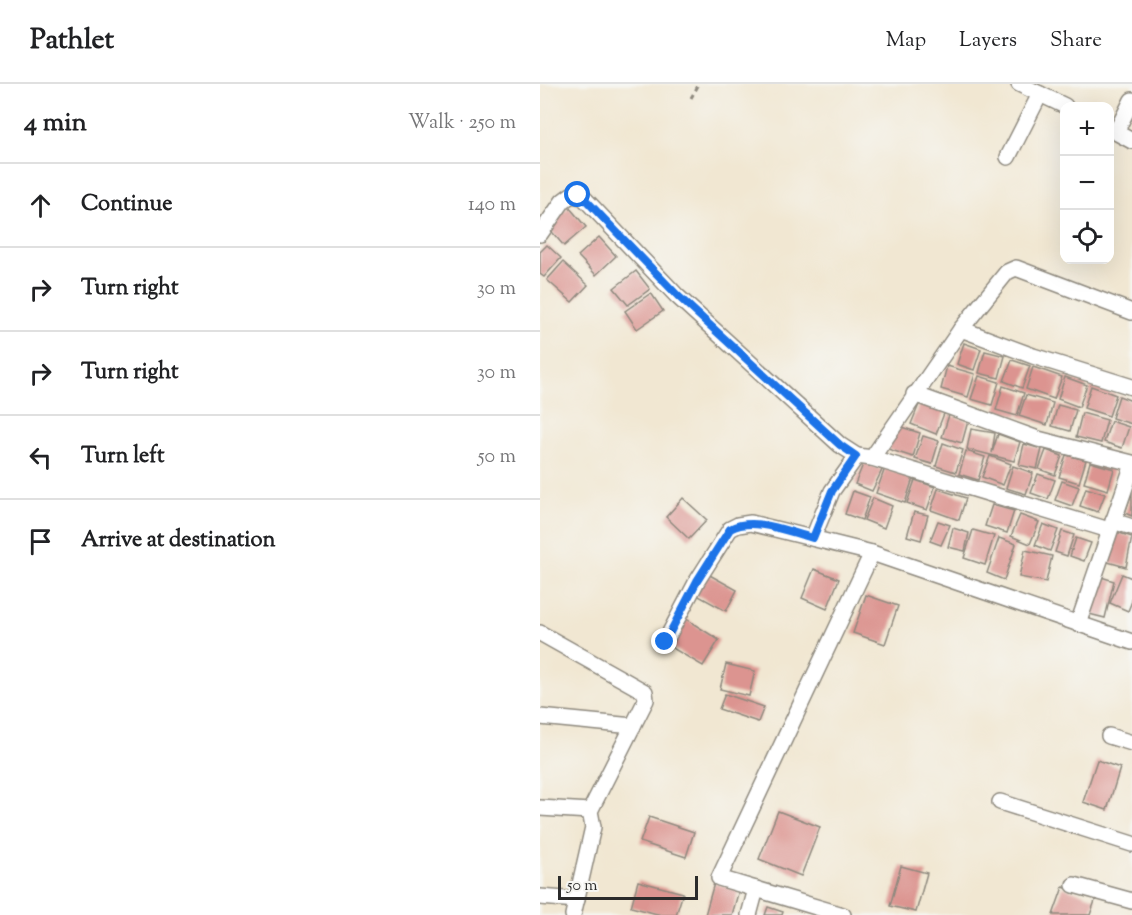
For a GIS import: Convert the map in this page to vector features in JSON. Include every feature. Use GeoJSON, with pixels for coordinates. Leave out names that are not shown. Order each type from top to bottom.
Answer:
{"type":"FeatureCollection","features":[{"type":"Feature","properties":{"kind":"street"},"geometry":{"type":"LineString","coordinates":[[1019,84],[1060,104]]}},
{"type":"Feature","properties":{"kind":"street"},"geometry":{"type":"LineString","coordinates":[[1008,157],[1040,94]]}},
{"type":"Feature","properties":{"kind":"street"},"geometry":{"type":"LineString","coordinates":[[1114,129],[1132,100]]}},
{"type":"Feature","properties":{"kind":"street"},"geometry":{"type":"LineString","coordinates":[[1114,132],[1132,141]]}},
{"type":"Feature","properties":{"kind":"street"},"geometry":{"type":"LineString","coordinates":[[540,234],[563,201],[571,195],[583,197],[678,296],[840,445],[864,457],[1111,526],[1132,527]]}},
{"type":"Feature","properties":{"kind":"street"},"geometry":{"type":"LineString","coordinates":[[813,538],[832,491],[864,457],[1007,272],[1016,268],[1132,312]]}},
{"type":"Feature","properties":{"kind":"street"},"geometry":{"type":"LineString","coordinates":[[961,329],[1033,356],[1132,386]]}},
{"type":"Feature","properties":{"kind":"street"},"geometry":{"type":"LineString","coordinates":[[914,394],[1038,439],[1132,465],[1078,624]]}},
{"type":"Feature","properties":{"kind":"street"},"geometry":{"type":"LineString","coordinates":[[665,642],[697,581],[730,529],[752,523],[872,553],[1132,642]]}},
{"type":"Feature","properties":{"kind":"street"},"geometry":{"type":"LineString","coordinates":[[843,915],[719,878],[872,553]]}},
{"type":"Feature","properties":{"kind":"street"},"geometry":{"type":"LineString","coordinates":[[540,633],[645,692],[646,700],[590,812],[593,827],[575,907],[540,897]]}},
{"type":"Feature","properties":{"kind":"street"},"geometry":{"type":"LineString","coordinates":[[540,717],[633,726]]}},
{"type":"Feature","properties":{"kind":"street"},"geometry":{"type":"LineString","coordinates":[[1109,736],[1132,744]]}},
{"type":"Feature","properties":{"kind":"street"},"geometry":{"type":"LineString","coordinates":[[1000,802],[1132,844]]}},
{"type":"Feature","properties":{"kind":"street"},"geometry":{"type":"LineString","coordinates":[[540,808],[590,812]]}},
{"type":"Feature","properties":{"kind":"street"},"geometry":{"type":"LineString","coordinates":[[1074,885],[1132,902]]}},
{"type":"Feature","properties":{"kind":"street"},"geometry":{"type":"LineString","coordinates":[[749,915],[756,889]]}},
{"type":"Feature","properties":{"kind":"path"},"geometry":{"type":"LineString","coordinates":[[691,98],[699,84]]}},
{"type":"Feature","properties":{"kind":"building"},"geometry":{"type":"Polygon","coordinates":[[[569,207],[586,227],[564,246],[547,226],[569,207]]]}},
{"type":"Feature","properties":{"kind":"building"},"geometry":{"type":"Polygon","coordinates":[[[599,237],[616,256],[596,275],[578,256],[599,237]]]}},
{"type":"Feature","properties":{"kind":"building"},"geometry":{"type":"Polygon","coordinates":[[[547,245],[561,258],[544,277],[540,274],[540,252],[547,245]]]}},
{"type":"Feature","properties":{"kind":"building"},"geometry":{"type":"Polygon","coordinates":[[[563,262],[588,285],[572,302],[547,280],[563,262]]]}},
{"type":"Feature","properties":{"kind":"building"},"geometry":{"type":"Polygon","coordinates":[[[636,271],[650,289],[628,305],[614,288],[636,271]]]}},
{"type":"Feature","properties":{"kind":"building"},"geometry":{"type":"Polygon","coordinates":[[[651,293],[663,311],[637,329],[625,311],[651,293]]]}},
{"type":"Feature","properties":{"kind":"building"},"geometry":{"type":"Polygon","coordinates":[[[964,343],[981,349],[974,370],[957,364],[964,343]]]}},
{"type":"Feature","properties":{"kind":"building"},"geometry":{"type":"Polygon","coordinates":[[[985,351],[1005,356],[999,378],[979,373],[985,351]]]}},
{"type":"Feature","properties":{"kind":"building"},"geometry":{"type":"Polygon","coordinates":[[[1012,360],[1030,366],[1022,388],[1004,381],[1012,360]]]}},
{"type":"Feature","properties":{"kind":"building"},"geometry":{"type":"Polygon","coordinates":[[[947,366],[975,374],[968,397],[941,389],[947,366]]]}},
{"type":"Feature","properties":{"kind":"building"},"geometry":{"type":"Polygon","coordinates":[[[1033,367],[1062,377],[1054,399],[1026,389],[1033,367]]]}},
{"type":"Feature","properties":{"kind":"building"},"geometry":{"type":"Polygon","coordinates":[[[979,376],[999,382],[992,405],[971,399],[979,376]]]}},
{"type":"Feature","properties":{"kind":"building"},"geometry":{"type":"Polygon","coordinates":[[[1065,377],[1087,385],[1079,407],[1058,399],[1065,377]]]}},
{"type":"Feature","properties":{"kind":"building"},"geometry":{"type":"Polygon","coordinates":[[[1003,386],[1024,393],[1017,416],[996,410],[1003,386]]]}},
{"type":"Feature","properties":{"kind":"building"},"geometry":{"type":"Polygon","coordinates":[[[1091,386],[1116,395],[1109,416],[1084,408],[1091,386]]]}},
{"type":"Feature","properties":{"kind":"building"},"geometry":{"type":"Polygon","coordinates":[[[1026,395],[1053,403],[1047,425],[1019,416],[1026,395]]]}},
{"type":"Feature","properties":{"kind":"building"},"geometry":{"type":"Polygon","coordinates":[[[1119,396],[1132,401],[1132,424],[1112,418],[1119,396]]]}},
{"type":"Feature","properties":{"kind":"building"},"geometry":{"type":"Polygon","coordinates":[[[920,402],[945,411],[936,434],[911,424],[920,402]]]}},
{"type":"Feature","properties":{"kind":"building"},"geometry":{"type":"Polygon","coordinates":[[[1058,405],[1076,410],[1070,431],[1052,426],[1058,405]]]}},
{"type":"Feature","properties":{"kind":"building"},"geometry":{"type":"Polygon","coordinates":[[[1082,413],[1107,420],[1101,443],[1076,437],[1082,413]]]}},
{"type":"Feature","properties":{"kind":"building"},"geometry":{"type":"Polygon","coordinates":[[[949,415],[968,421],[962,443],[942,437],[949,415]]]}},
{"type":"Feature","properties":{"kind":"building"},"geometry":{"type":"Polygon","coordinates":[[[1111,421],[1129,427],[1122,448],[1104,442],[1111,421]]]}},
{"type":"Feature","properties":{"kind":"building"},"geometry":{"type":"Polygon","coordinates":[[[895,425],[920,433],[913,457],[888,449],[895,425]]]}},
{"type":"Feature","properties":{"kind":"building"},"geometry":{"type":"Polygon","coordinates":[[[971,429],[995,433],[992,453],[998,434],[1020,442],[1014,461],[967,449],[971,429]]]}},
{"type":"Feature","properties":{"kind":"building"},"geometry":{"type":"Polygon","coordinates":[[[923,436],[939,441],[932,464],[915,459],[923,436]]]}},
{"type":"Feature","properties":{"kind":"building"},"geometry":{"type":"Polygon","coordinates":[[[943,443],[963,450],[956,472],[936,466],[943,443]]]}},
{"type":"Feature","properties":{"kind":"building"},"geometry":{"type":"Polygon","coordinates":[[[1024,444],[1042,449],[1037,469],[1019,465],[1024,444]]]}},
{"type":"Feature","properties":{"kind":"building"},"geometry":{"type":"Polygon","coordinates":[[[1046,450],[1062,456],[1055,475],[1039,469],[1046,450]]]}},
{"type":"Feature","properties":{"kind":"building"},"geometry":{"type":"Polygon","coordinates":[[[966,451],[985,457],[978,480],[959,474],[966,451]]]}},
{"type":"Feature","properties":{"kind":"building"},"geometry":{"type":"Polygon","coordinates":[[[1066,455],[1086,460],[1079,483],[1059,477],[1066,455]]]}},
{"type":"Feature","properties":{"kind":"building"},"geometry":{"type":"Polygon","coordinates":[[[990,456],[1011,464],[1003,485],[982,477],[990,456]]]}},
{"type":"Feature","properties":{"kind":"building"},"geometry":{"type":"Polygon","coordinates":[[[864,462],[882,470],[872,491],[855,484],[864,462]]]}},
{"type":"Feature","properties":{"kind":"building"},"geometry":{"type":"Polygon","coordinates":[[[1090,462],[1114,469],[1108,490],[1084,483],[1090,462]]]}},
{"type":"Feature","properties":{"kind":"building"},"geometry":{"type":"Polygon","coordinates":[[[1013,466],[1033,473],[1026,494],[1006,488],[1013,466]]]}},
{"type":"Feature","properties":{"kind":"building"},"geometry":{"type":"Polygon","coordinates":[[[885,468],[913,478],[905,503],[876,493],[885,468]]]}},
{"type":"Feature","properties":{"kind":"building"},"geometry":{"type":"Polygon","coordinates":[[[1038,474],[1055,480],[1048,499],[1031,493],[1038,474]]]}},
{"type":"Feature","properties":{"kind":"building"},"geometry":{"type":"Polygon","coordinates":[[[915,480],[935,487],[927,510],[907,503],[915,480]]]}},
{"type":"Feature","properties":{"kind":"building"},"geometry":{"type":"Polygon","coordinates":[[[1062,481],[1079,487],[1072,506],[1055,500],[1062,481]]]}},
{"type":"Feature","properties":{"kind":"building"},"geometry":{"type":"Polygon","coordinates":[[[1086,488],[1105,494],[1098,512],[1080,506],[1086,488]]]}},
{"type":"Feature","properties":{"kind":"building"},"geometry":{"type":"Polygon","coordinates":[[[938,489],[966,498],[959,520],[931,510],[938,489]]]}},
{"type":"Feature","properties":{"kind":"building"},"geometry":{"type":"Polygon","coordinates":[[[853,491],[870,497],[862,520],[845,514],[853,491]]]}},
{"type":"Feature","properties":{"kind":"building"},"geometry":{"type":"Polygon","coordinates":[[[1132,492],[1132,516],[1125,513],[1132,492]]]}},
{"type":"Feature","properties":{"kind":"building"},"geometry":{"type":"Polygon","coordinates":[[[683,498],[707,520],[689,539],[666,517],[683,498]]]}},
{"type":"Feature","properties":{"kind":"building"},"geometry":{"type":"Polygon","coordinates":[[[873,498],[892,506],[884,528],[864,520],[873,498]]]}},
{"type":"Feature","properties":{"kind":"building"},"geometry":{"type":"Polygon","coordinates":[[[992,505],[1014,511],[1007,533],[985,526],[992,505]]]}},
{"type":"Feature","properties":{"kind":"building"},"geometry":{"type":"Polygon","coordinates":[[[914,512],[928,515],[921,540],[907,536],[914,512]]]}},
{"type":"Feature","properties":{"kind":"building"},"geometry":{"type":"Polygon","coordinates":[[[1020,515],[1039,522],[1030,544],[1011,536],[1020,515]]]}},
{"type":"Feature","properties":{"kind":"building"},"geometry":{"type":"Polygon","coordinates":[[[938,521],[950,525],[941,545],[930,541],[938,521]]]}},
{"type":"Feature","properties":{"kind":"building"},"geometry":{"type":"Polygon","coordinates":[[[1043,524],[1058,530],[1050,551],[1035,545],[1043,524]]]}},
{"type":"Feature","properties":{"kind":"building"},"geometry":{"type":"Polygon","coordinates":[[[953,528],[969,533],[965,551],[948,547],[953,528]]]}},
{"type":"Feature","properties":{"kind":"building"},"geometry":{"type":"Polygon","coordinates":[[[973,530],[994,536],[985,565],[964,558],[973,530]]]}},
{"type":"Feature","properties":{"kind":"building"},"geometry":{"type":"Polygon","coordinates":[[[1062,531],[1074,535],[1067,556],[1055,552],[1062,531]]]}},
{"type":"Feature","properties":{"kind":"building"},"geometry":{"type":"Polygon","coordinates":[[[1113,531],[1132,537],[1126,567],[1104,561],[1113,531]]]}},
{"type":"Feature","properties":{"kind":"building"},"geometry":{"type":"Polygon","coordinates":[[[999,538],[1016,544],[1004,580],[987,573],[999,538]]]}},
{"type":"Feature","properties":{"kind":"building"},"geometry":{"type":"Polygon","coordinates":[[[1076,538],[1091,543],[1084,561],[1070,556],[1076,538]]]}},
{"type":"Feature","properties":{"kind":"building"},"geometry":{"type":"Polygon","coordinates":[[[1025,550],[1052,556],[1046,582],[1019,577],[1025,550]]]}},
{"type":"Feature","properties":{"kind":"building"},"geometry":{"type":"Polygon","coordinates":[[[814,569],[839,579],[827,609],[802,598],[814,569]]]}},
{"type":"Feature","properties":{"kind":"building"},"geometry":{"type":"Polygon","coordinates":[[[706,573],[737,590],[726,611],[695,594],[706,573]]]}},
{"type":"Feature","properties":{"kind":"building"},"geometry":{"type":"Polygon","coordinates":[[[1122,574],[1132,578],[1132,601],[1128,611],[1110,603],[1122,574]]]}},
{"type":"Feature","properties":{"kind":"building"},"geometry":{"type":"Polygon","coordinates":[[[1098,576],[1114,581],[1105,618],[1089,614],[1098,576]]]}},
{"type":"Feature","properties":{"kind":"building"},"geometry":{"type":"Polygon","coordinates":[[[866,595],[898,606],[885,644],[853,633],[866,595]]]}},
{"type":"Feature","properties":{"kind":"building"},"geometry":{"type":"Polygon","coordinates":[[[686,619],[719,640],[703,666],[669,646],[686,619]]]}},
{"type":"Feature","properties":{"kind":"building"},"geometry":{"type":"Polygon","coordinates":[[[726,664],[755,671],[749,696],[720,689],[726,664]]]}},
{"type":"Feature","properties":{"kind":"building"},"geometry":{"type":"Polygon","coordinates":[[[725,694],[764,707],[758,722],[719,709],[725,694]]]}},
{"type":"Feature","properties":{"kind":"building"},"geometry":{"type":"Polygon","coordinates":[[[1097,760],[1120,768],[1107,810],[1083,802],[1097,760]]]}},
{"type":"Feature","properties":{"kind":"building"},"geometry":{"type":"Polygon","coordinates":[[[778,811],[820,827],[801,876],[759,859],[778,811]]]}},
{"type":"Feature","properties":{"kind":"building"},"geometry":{"type":"Polygon","coordinates":[[[649,817],[694,832],[686,857],[640,842],[649,817]]]}},
{"type":"Feature","properties":{"kind":"building"},"geometry":{"type":"Polygon","coordinates":[[[901,866],[927,873],[916,912],[890,906],[901,866]]]}},
{"type":"Feature","properties":{"kind":"building"},"geometry":{"type":"Polygon","coordinates":[[[638,881],[683,893],[676,915],[661,915],[631,907],[638,881]]]}},
{"type":"Feature","properties":{"kind":"building"},"geometry":{"type":"Polygon","coordinates":[[[714,883],[739,890],[732,915],[705,915],[714,883]]]}},
{"type":"Feature","properties":{"kind":"building"},"geometry":{"type":"Polygon","coordinates":[[[1063,887],[1096,898],[1090,915],[1053,915],[1063,887]]]}},
{"type":"Feature","properties":{"kind":"building"},"geometry":{"type":"Polygon","coordinates":[[[768,907],[783,912],[782,915],[765,915],[768,907]]]}},
{"type":"Feature","properties":{"kind":"route"},"geometry":{"type":"LineString","coordinates":[[578,195],[583,197],[678,296],[840,445],[856,456],[832,491],[813,538],[752,523],[730,529],[697,581],[665,642]]}}]}
